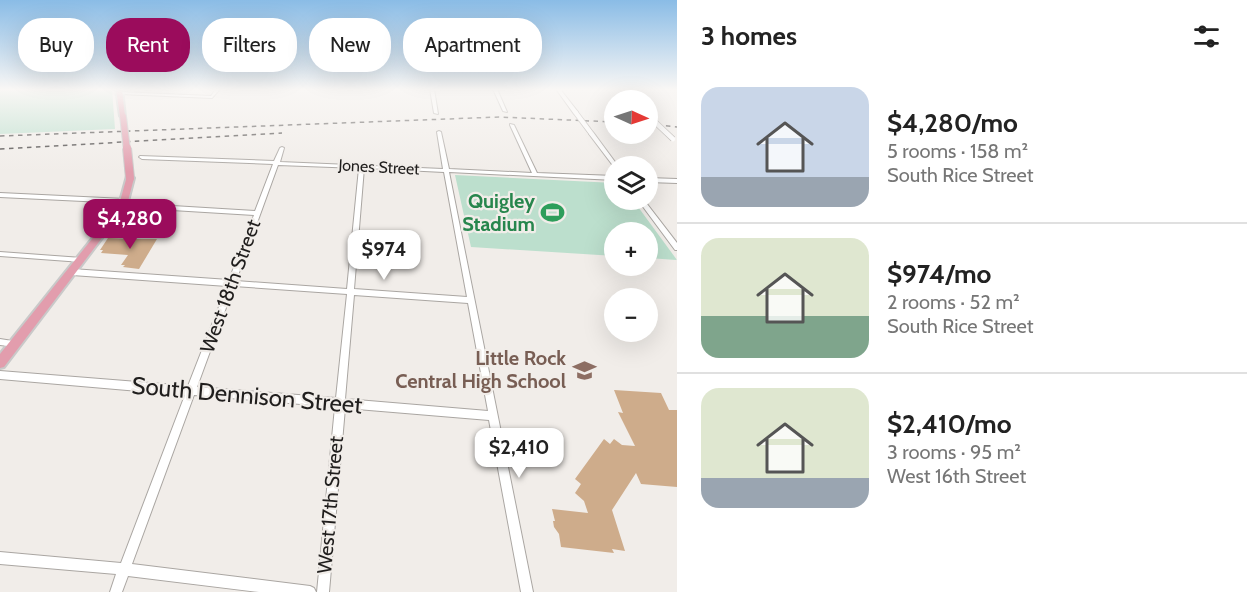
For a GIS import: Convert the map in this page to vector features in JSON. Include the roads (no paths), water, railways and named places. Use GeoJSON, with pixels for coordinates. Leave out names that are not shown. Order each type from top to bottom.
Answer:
{"type":"FeatureCollection","features":[{"type":"Feature","properties":{"kind":"main road"},"geometry":{"type":"LineString","coordinates":[[0,363],[124,203],[130,178],[123,117]]}},
{"type":"Feature","properties":{"kind":"street"},"geometry":{"type":"LineString","coordinates":[[579,117],[609,156]]}},
{"type":"Feature","properties":{"kind":"street"},"geometry":{"type":"LineString","coordinates":[[512,125],[536,174]]}},
{"type":"Feature","properties":{"kind":"street"},"geometry":{"type":"LineString","coordinates":[[658,125],[675,141]]}},
{"type":"Feature","properties":{"kind":"street"},"geometry":{"type":"LineString","coordinates":[[439,132],[527,592]]}},
{"type":"Feature","properties":{"kind":"street","name":"West 18th Street"},"geometry":{"type":"LineString","coordinates":[[116,592],[282,148]]}},
{"type":"Feature","properties":{"kind":"street","name":"Jones Street"},"geometry":{"type":"LineString","coordinates":[[142,157],[604,177]]}},
{"type":"Feature","properties":{"kind":"street","name":"West 17th Street"},"geometry":{"type":"LineString","coordinates":[[323,592],[362,166]]}},
{"type":"Feature","properties":{"kind":"street"},"geometry":{"type":"LineString","coordinates":[[658,180],[677,181]]}},
{"type":"Feature","properties":{"kind":"street"},"geometry":{"type":"LineString","coordinates":[[0,195],[257,213]]}},
{"type":"Feature","properties":{"kind":"street"},"geometry":{"type":"LineString","coordinates":[[648,210],[677,248]]}},
{"type":"Feature","properties":{"kind":"street"},"geometry":{"type":"LineString","coordinates":[[0,254],[82,260]]}},
{"type":"Feature","properties":{"kind":"street"},"geometry":{"type":"LineString","coordinates":[[72,272],[471,300]]}},
{"type":"Feature","properties":{"kind":"street"},"geometry":{"type":"LineString","coordinates":[[0,342],[16,344]]}},
{"type":"Feature","properties":{"kind":"street","name":"South Dennison Street"},"geometry":{"type":"LineString","coordinates":[[0,375],[494,416]]}},
{"type":"Feature","properties":{"kind":"street"},"geometry":{"type":"LineString","coordinates":[[0,558],[125,569],[310,592]]}},
{"type":"Feature","properties":{"kind":"railway"},"geometry":{"type":"LineString","coordinates":[[0,136],[499,117],[604,122]]}},
{"type":"Feature","properties":{"kind":"railway"},"geometry":{"type":"LineString","coordinates":[[658,125],[677,127]]}},
{"type":"Feature","properties":{"kind":"railway"},"geometry":{"type":"LineString","coordinates":[[0,149],[282,133]]}},
{"type":"Feature","properties":{"kind":"place","name":"Quigley Stadium"},"geometry":{"type":"Point","coordinates":[553,212]}},
{"type":"Feature","properties":{"kind":"place","name":"Little Rock Central High School"},"geometry":{"type":"Point","coordinates":[584,370]}}]}
